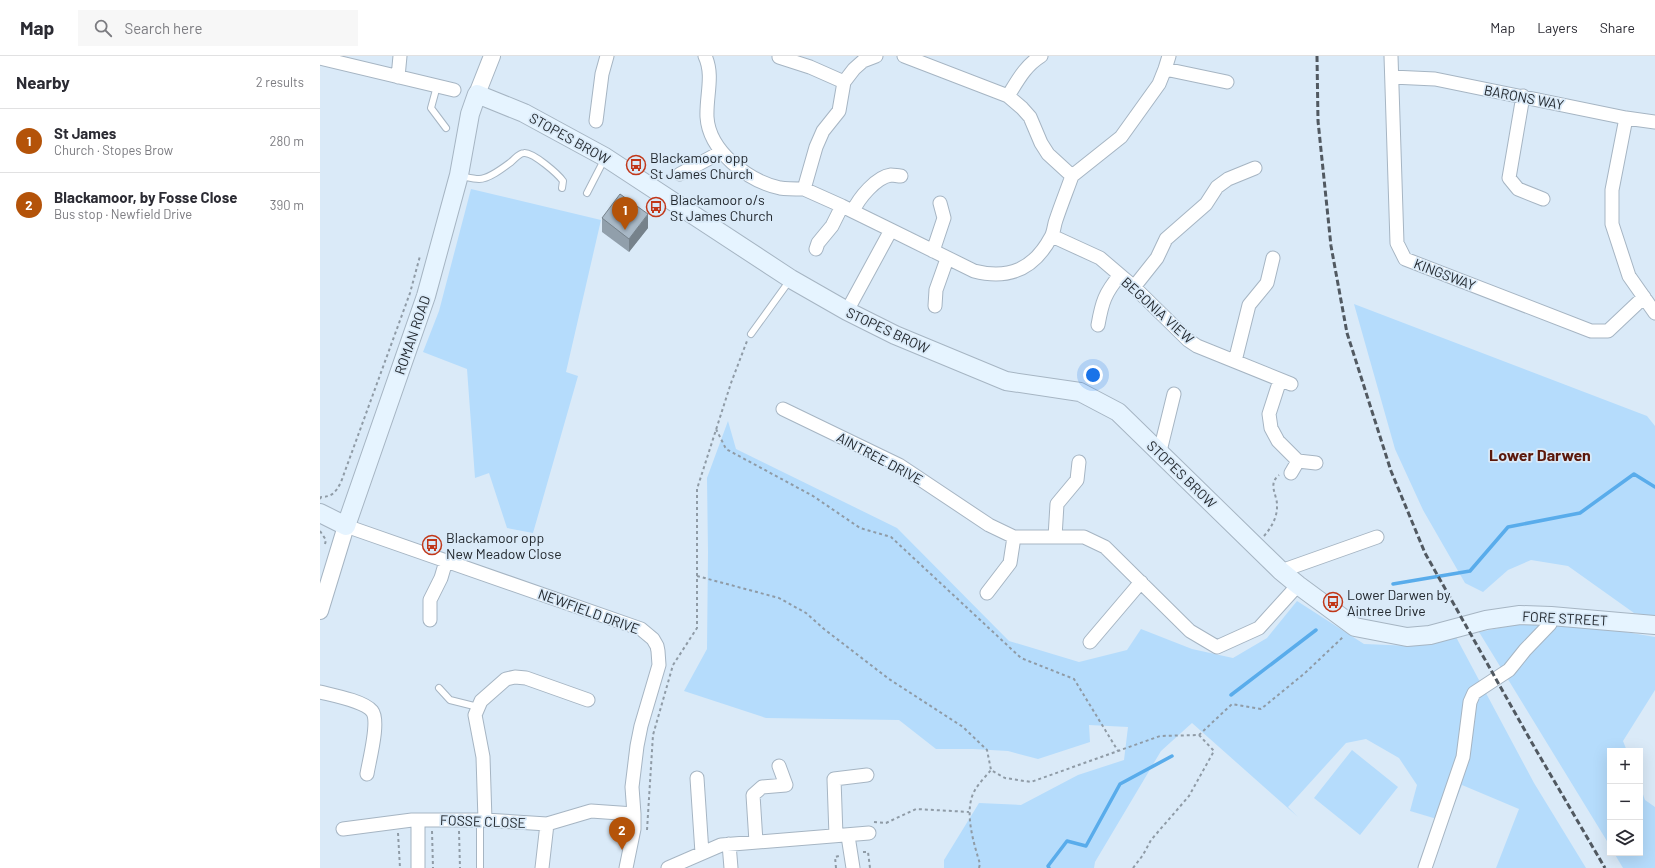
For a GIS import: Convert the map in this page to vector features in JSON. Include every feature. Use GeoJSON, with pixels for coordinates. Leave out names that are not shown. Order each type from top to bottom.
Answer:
{"type":"FeatureCollection","features":[{"type":"Feature","properties":{"kind":"main road","name":"STOPES BROW"},"geometry":{"type":"LineString","coordinates":[[477,94],[524,113],[606,157],[791,279],[895,336],[1006,381],[1080,392],[1118,412],[1160,451],[1281,571],[1355,626]]}},
{"type":"Feature","properties":{"kind":"main road","name":"ROMAN ROAD"},"geometry":{"type":"LineString","coordinates":[[346,526],[426,296],[458,175],[470,114],[477,94]]}},
{"type":"Feature","properties":{"kind":"main road"},"geometry":{"type":"LineString","coordinates":[[320,513],[346,526]]}},
{"type":"Feature","properties":{"kind":"main road","name":"FORE STREET"},"geometry":{"type":"LineString","coordinates":[[1355,626],[1407,637],[1430,635],[1486,620],[1520,615],[1551,616],[1655,625]]}},
{"type":"Feature","properties":{"kind":"street"},"geometry":{"type":"LineString","coordinates":[[398,77],[400,56]]}},
{"type":"Feature","properties":{"kind":"street","name":"ROMAN ROAD"},"geometry":{"type":"LineString","coordinates":[[477,94],[492,56]]}},
{"type":"Feature","properties":{"kind":"street"},"geometry":{"type":"LineString","coordinates":[[596,121],[606,56]]}},
{"type":"Feature","properties":{"kind":"street"},"geometry":{"type":"LineString","coordinates":[[705,56],[710,80],[707,118],[712,136],[721,152],[733,164],[762,182],[780,188],[804,190],[848,208],[974,272],[1001,275],[1022,269],[1041,254],[1052,236],[1072,176],[1121,137],[1149,101],[1159,84],[1168,56]]}},
{"type":"Feature","properties":{"kind":"street"},"geometry":{"type":"LineString","coordinates":[[804,190],[816,147],[823,131],[839,111],[844,82],[854,69],[863,61],[876,56]]}},
{"type":"Feature","properties":{"kind":"street"},"geometry":{"type":"LineString","coordinates":[[904,56],[1008,96],[1030,117],[1041,143],[1048,154],[1072,176]]}},
{"type":"Feature","properties":{"kind":"street"},"geometry":{"type":"LineString","coordinates":[[1008,96],[1031,62],[1041,56]]}},
{"type":"Feature","properties":{"kind":"street","name":"KINGSWAY"},"geometry":{"type":"LineString","coordinates":[[1391,56],[1397,243],[1405,259],[1591,331],[1608,331],[1644,297]]}},
{"type":"Feature","properties":{"kind":"street"},"geometry":{"type":"LineString","coordinates":[[780,57],[810,66],[844,82]]}},
{"type":"Feature","properties":{"kind":"street"},"geometry":{"type":"LineString","coordinates":[[320,58],[454,90]]}},
{"type":"Feature","properties":{"kind":"street"},"geometry":{"type":"LineString","coordinates":[[1165,69],[1227,82]]}},
{"type":"Feature","properties":{"kind":"street","name":"BARONS WAY"},"geometry":{"type":"LineString","coordinates":[[1392,77],[1435,79],[1626,118],[1655,122]]}},
{"type":"Feature","properties":{"kind":"street"},"geometry":{"type":"LineString","coordinates":[[1523,96],[1510,178],[1518,189],[1543,199]]}},
{"type":"Feature","properties":{"kind":"street"},"geometry":{"type":"LineString","coordinates":[[1626,118],[1612,190],[1612,224],[1629,276],[1655,313]]}},
{"type":"Feature","properties":{"kind":"street"},"geometry":{"type":"LineString","coordinates":[[680,174],[721,152]]}},
{"type":"Feature","properties":{"kind":"street"},"geometry":{"type":"LineString","coordinates":[[1134,287],[1157,258],[1166,238],[1206,204],[1217,187],[1228,179],[1255,168]]}},
{"type":"Feature","properties":{"kind":"street"},"geometry":{"type":"LineString","coordinates":[[816,249],[818,244],[832,226],[848,208],[882,178],[891,175],[901,176]]}},
{"type":"Feature","properties":{"kind":"street"},"geometry":{"type":"LineString","coordinates":[[932,251],[944,218],[940,203]]}},
{"type":"Feature","properties":{"kind":"street"},"geometry":{"type":"LineString","coordinates":[[847,311],[891,230]]}},
{"type":"Feature","properties":{"kind":"street","name":"BEGONIA VIEW"},"geometry":{"type":"LineString","coordinates":[[1052,236],[1100,258],[1134,287],[1188,340],[1214,354],[1285,382],[1269,414],[1271,428],[1278,441],[1298,460]]}},
{"type":"Feature","properties":{"kind":"street"},"geometry":{"type":"LineString","coordinates":[[1235,361],[1249,305],[1267,283],[1273,258]]}},
{"type":"Feature","properties":{"kind":"street"},"geometry":{"type":"LineString","coordinates":[[936,306],[936,290],[947,259]]}},
{"type":"Feature","properties":{"kind":"street"},"geometry":{"type":"LineString","coordinates":[[1098,325],[1104,297],[1109,288],[1120,275]]}},
{"type":"Feature","properties":{"kind":"street"},"geometry":{"type":"LineString","coordinates":[[1160,451],[1174,394]]}},
{"type":"Feature","properties":{"kind":"street","name":"AINTREE DRIVE"},"geometry":{"type":"LineString","coordinates":[[783,409],[899,465],[989,525],[1014,537],[1084,537],[1105,547],[1190,631],[1217,647],[1259,628],[1298,585]]}},
{"type":"Feature","properties":{"kind":"street"},"geometry":{"type":"LineString","coordinates":[[1291,473],[1298,460],[1316,463]]}},
{"type":"Feature","properties":{"kind":"street"},"geometry":{"type":"LineString","coordinates":[[1055,537],[1057,504],[1077,480],[1079,462]]}},
{"type":"Feature","properties":{"kind":"street","name":"ROMAN ROAD"},"geometry":{"type":"LineString","coordinates":[[320,611],[346,526]]}},
{"type":"Feature","properties":{"kind":"street","name":"NEWFIELD DRIVE"},"geometry":{"type":"LineString","coordinates":[[346,526],[641,629],[653,640],[658,651],[659,665],[641,726],[632,787],[634,830],[628,868]]}},
{"type":"Feature","properties":{"kind":"street"},"geometry":{"type":"LineString","coordinates":[[987,593],[1010,563],[1014,537]]}},
{"type":"Feature","properties":{"kind":"street"},"geometry":{"type":"LineString","coordinates":[[1281,571],[1377,537]]}},
{"type":"Feature","properties":{"kind":"street"},"geometry":{"type":"LineString","coordinates":[[430,620],[430,600],[441,578],[446,561]]}},
{"type":"Feature","properties":{"kind":"street"},"geometry":{"type":"LineString","coordinates":[[1090,642],[1141,582]]}},
{"type":"Feature","properties":{"kind":"street"},"geometry":{"type":"LineString","coordinates":[[1425,868],[1463,757],[1470,702],[1474,693],[1510,670],[1525,650],[1550,624],[1551,616]]}},
{"type":"Feature","properties":{"kind":"street"},"geometry":{"type":"LineString","coordinates":[[483,820],[483,757],[475,715],[481,701],[506,679],[515,677],[526,678],[588,700]]}},
{"type":"Feature","properties":{"kind":"street"},"geometry":{"type":"LineString","coordinates":[[320,692],[360,703],[372,711],[375,717],[367,774]]}},
{"type":"Feature","properties":{"kind":"street"},"geometry":{"type":"LineString","coordinates":[[756,842],[753,795],[762,787],[786,785],[779,766]]}},
{"type":"Feature","properties":{"kind":"street"},"geometry":{"type":"LineString","coordinates":[[853,868],[842,836],[834,779],[867,775]]}},
{"type":"Feature","properties":{"kind":"street"},"geometry":{"type":"LineString","coordinates":[[697,778],[702,853]]}},
{"type":"Feature","properties":{"kind":"street","name":"FOSSE CLOSE"},"geometry":{"type":"LineString","coordinates":[[343,829],[425,820],[483,820],[547,824],[591,811],[634,814]]}},
{"type":"Feature","properties":{"kind":"street"},"geometry":{"type":"LineString","coordinates":[[418,868],[425,820]]}},
{"type":"Feature","properties":{"kind":"street","name":"FOSSE CLOSE"},"geometry":{"type":"LineString","coordinates":[[542,868],[547,824]]}},
{"type":"Feature","properties":{"kind":"street"},"geometry":{"type":"LineString","coordinates":[[668,868],[721,845],[869,833]]}},
{"type":"Feature","properties":{"kind":"street"},"geometry":{"type":"LineString","coordinates":[[729,844],[731,868]]}},
{"type":"Feature","properties":{"kind":"lane"},"geometry":{"type":"LineString","coordinates":[[437,86],[431,108],[446,128]]}},
{"type":"Feature","properties":{"kind":"lane"},"geometry":{"type":"LineString","coordinates":[[458,175],[478,179],[486,177],[510,163],[520,154],[525,153],[533,156],[560,176],[564,181],[562,188]]}},
{"type":"Feature","properties":{"kind":"lane"},"geometry":{"type":"LineString","coordinates":[[587,193],[606,157]]}},
{"type":"Feature","properties":{"kind":"lane"},"geometry":{"type":"LineString","coordinates":[[751,334],[791,279]]}},
{"type":"Feature","properties":{"kind":"lane"},"geometry":{"type":"LineString","coordinates":[[439,688],[450,700],[478,707]]}},
{"type":"Feature","properties":{"kind":"lane"},"geometry":{"type":"LineString","coordinates":[[480,868],[483,820]]}},
{"type":"Feature","properties":{"kind":"path"},"geometry":{"type":"LineString","coordinates":[[320,499],[321,497],[328,497],[336,492],[341,482],[410,293],[421,255]]}},
{"type":"Feature","properties":{"kind":"path"},"geometry":{"type":"LineString","coordinates":[[646,833],[648,826],[653,735],[673,665],[697,628],[697,488],[730,383],[747,339],[751,334]]}},
{"type":"Feature","properties":{"kind":"path"},"geometry":{"type":"LineString","coordinates":[[716,429],[726,449],[813,496],[860,528],[891,537],[1021,658],[1074,679],[1118,751]]}},
{"type":"Feature","properties":{"kind":"path"},"geometry":{"type":"LineString","coordinates":[[1256,546],[1268,531],[1276,515],[1278,505],[1272,485],[1273,481],[1279,475],[1291,473]]}},
{"type":"Feature","properties":{"kind":"path"},"geometry":{"type":"LineString","coordinates":[[697,576],[779,598],[806,613],[824,629],[889,679],[963,727],[987,750],[991,770],[1005,778],[1031,782],[1160,736],[1199,735],[1232,704],[1261,709],[1305,673],[1355,626]]}},
{"type":"Feature","properties":{"kind":"path"},"geometry":{"type":"LineString","coordinates":[[1133,868],[1152,840],[1188,796],[1214,751],[1199,735]]}},
{"type":"Feature","properties":{"kind":"path"},"geometry":{"type":"LineString","coordinates":[[980,868],[973,840],[969,812],[974,790],[991,770]]}},
{"type":"Feature","properties":{"kind":"path"},"geometry":{"type":"LineString","coordinates":[[869,833],[868,821],[886,823],[916,809],[969,812]]}},
{"type":"Feature","properties":{"kind":"path"},"geometry":{"type":"LineString","coordinates":[[425,820],[433,868]]}},
{"type":"Feature","properties":{"kind":"path"},"geometry":{"type":"LineString","coordinates":[[458,820],[460,868]]}},
{"type":"Feature","properties":{"kind":"path"},"geometry":{"type":"LineString","coordinates":[[397,822],[400,868]]}},
{"type":"Feature","properties":{"kind":"shaded area"},"geometry":{"type":"Polygon","coordinates":[[[471,189],[601,220],[566,372],[578,376],[533,533],[507,528],[489,473],[475,478],[467,369],[423,352],[439,311],[471,189]]]}},
{"type":"Feature","properties":{"kind":"shaded area"},"geometry":{"type":"Polygon","coordinates":[[[1354,304],[1647,416],[1655,426],[1655,617],[1634,613],[1568,566],[1531,560],[1508,570],[1483,592],[1465,583],[1423,510],[1395,449],[1354,304]]]}},
{"type":"Feature","properties":{"kind":"shaded area"},"geometry":{"type":"Polygon","coordinates":[[[728,421],[736,449],[897,528],[1009,641],[1079,662],[1127,650],[1141,629],[1192,649],[1233,658],[1267,638],[1297,601],[1364,644],[1412,646],[1456,637],[1534,783],[1586,868],[1496,868],[1519,809],[1462,785],[1447,822],[1410,811],[1417,785],[1399,758],[1366,739],[1346,743],[1288,807],[1298,817],[1192,723],[1161,751],[1095,862],[1094,868],[944,868],[944,860],[979,803],[1021,805],[1078,775],[1124,760],[1128,727],[1089,725],[1090,742],[1038,759],[1008,751],[936,749],[899,720],[766,718],[684,691],[707,649],[707,478],[728,421]]]}},
{"type":"Feature","properties":{"kind":"shaded area"},"geometry":{"type":"Polygon","coordinates":[[[1529,622],[1614,630],[1655,637],[1655,690],[1623,741],[1626,748],[1607,748],[1607,841],[1479,632],[1529,622]]]}},
{"type":"Feature","properties":{"kind":"shaded area"},"geometry":{"type":"Polygon","coordinates":[[[1352,750],[1398,787],[1360,835],[1314,798],[1352,750]]]}},
{"type":"Feature","properties":{"kind":"shaded area"},"geometry":{"type":"Polygon","coordinates":[[[1643,794],[1645,800],[1655,807],[1655,868],[1623,868],[1616,856],[1643,856],[1643,794]]]}},
{"type":"Feature","properties":{"kind":"building"},"geometry":{"type":"Polygon","coordinates":[[[620,194],[648,214],[629,239],[602,218],[620,194]]]}},
{"type":"Feature","properties":{"kind":"waterway"},"geometry":{"type":"LineString","coordinates":[[1393,584],[1470,571],[1508,527],[1580,513],[1634,474],[1655,487]]}},
{"type":"Feature","properties":{"kind":"waterway"},"geometry":{"type":"LineString","coordinates":[[1231,695],[1316,630]]}},
{"type":"Feature","properties":{"kind":"waterway"},"geometry":{"type":"LineString","coordinates":[[1049,868],[1048,866],[1067,841],[1086,846],[1120,784],[1172,756]]}},
{"type":"Feature","properties":{"kind":"railway"},"geometry":{"type":"LineString","coordinates":[[1317,56],[1318,121],[1331,246],[1347,333],[1391,471],[1425,553],[1532,743],[1605,868]]}},
{"type":"Feature","properties":{"kind":"place","name":"Blackamoor opp St James Church"},"geometry":{"type":"Point","coordinates":[636,165]}},
{"type":"Feature","properties":{"kind":"place","name":"Blackamoor o/s St James Church"},"geometry":{"type":"Point","coordinates":[656,207]}},
{"type":"Feature","properties":{"kind":"place","name":"St James"},"geometry":{"type":"Point","coordinates":[625,230]}},
{"type":"Feature","properties":{"kind":"place","name":"Blackamoor opp New Meadow Close"},"geometry":{"type":"Point","coordinates":[432,545]}},
{"type":"Feature","properties":{"kind":"place","name":"Lower Darwen by Aintree Drive"},"geometry":{"type":"Point","coordinates":[1333,602]}},
{"type":"Feature","properties":{"kind":"place","name":"Blackamoor, by Fosse Close"},"geometry":{"type":"Point","coordinates":[622,850]}},
{"type":"Feature","properties":{"kind":"district","name":"Lower Darwen"},"geometry":{"type":"Point","coordinates":[1540,454]}}]}
